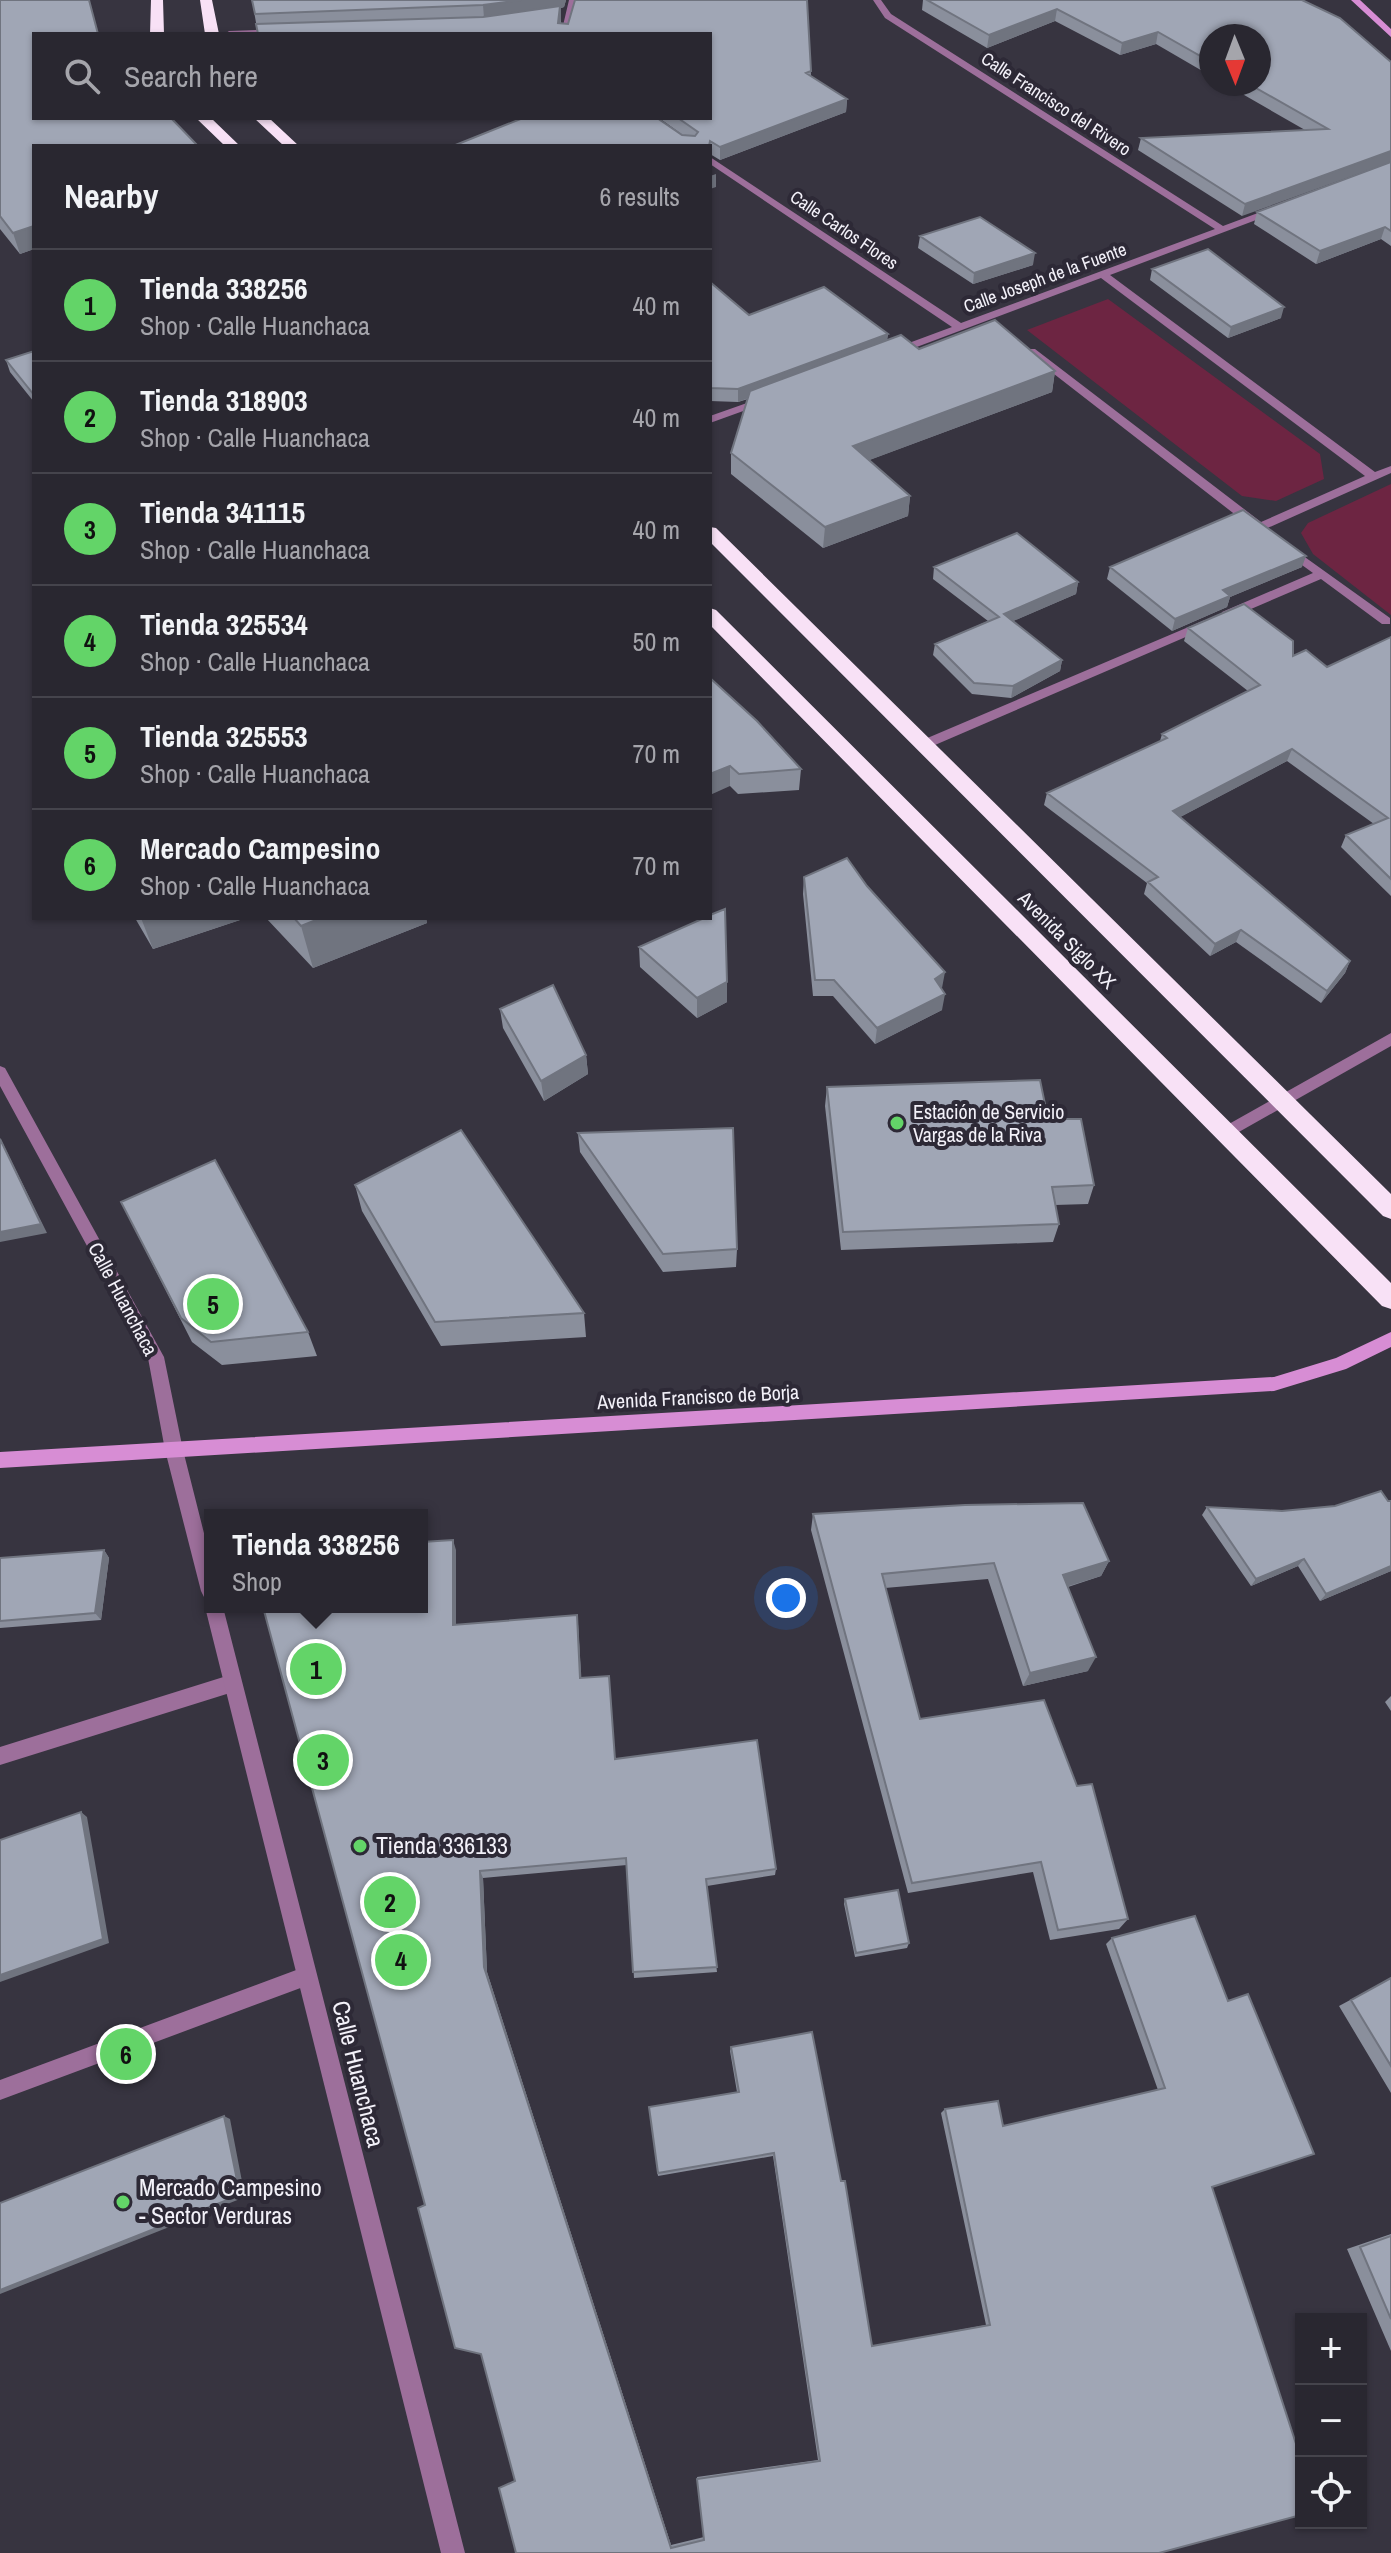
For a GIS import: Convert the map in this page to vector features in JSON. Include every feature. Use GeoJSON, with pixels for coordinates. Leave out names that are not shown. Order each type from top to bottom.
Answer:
{"type":"FeatureCollection","features":[{"type":"Feature","properties":{"kind":"highway"},"geometry":{"type":"LineString","coordinates":[[157,0],[157,32]]}},
{"type":"Feature","properties":{"kind":"highway"},"geometry":{"type":"LineString","coordinates":[[206,0],[212,32]]}},
{"type":"Feature","properties":{"kind":"highway"},"geometry":{"type":"LineString","coordinates":[[205,120],[231,144]]}},
{"type":"Feature","properties":{"kind":"highway"},"geometry":{"type":"LineString","coordinates":[[263,120],[290,144]]}},
{"type":"Feature","properties":{"kind":"highway","name":"Avenida Siglo XX"},"geometry":{"type":"LineString","coordinates":[[712,534],[1391,1209]]}},
{"type":"Feature","properties":{"kind":"highway","name":"Avenida Siglo XX"},"geometry":{"type":"LineString","coordinates":[[712,616],[1391,1299]]}},
{"type":"Feature","properties":{"kind":"street"},"geometry":{"type":"LineString","coordinates":[[565,32],[573,0]]}},
{"type":"Feature","properties":{"kind":"street","name":"Calle Francisco del Rivero"},"geometry":{"type":"LineString","coordinates":[[877,0],[888,16],[1222,229]]}},
{"type":"Feature","properties":{"kind":"street"},"geometry":{"type":"LineString","coordinates":[[1355,0],[1391,34]]}},
{"type":"Feature","properties":{"kind":"street"},"geometry":{"type":"LineString","coordinates":[[554,14],[568,12]]}},
{"type":"Feature","properties":{"kind":"street","name":"Calle Carlos Flores"},"geometry":{"type":"LineString","coordinates":[[712,161],[960,327]]}},
{"type":"Feature","properties":{"kind":"street","name":"Calle Joseph de la Fuente"},"geometry":{"type":"LineString","coordinates":[[886,355],[1293,203]]}},
{"type":"Feature","properties":{"kind":"street"},"geometry":{"type":"LineString","coordinates":[[1102,274],[1374,477]]}},
{"type":"Feature","properties":{"kind":"street"},"geometry":{"type":"LineString","coordinates":[[986,317],[999,327]]}},
{"type":"Feature","properties":{"kind":"street"},"geometry":{"type":"LineString","coordinates":[[1023,346],[1386,621]]}},
{"type":"Feature","properties":{"kind":"street"},"geometry":{"type":"LineString","coordinates":[[712,419],[769,398]]}},
{"type":"Feature","properties":{"kind":"street"},"geometry":{"type":"LineString","coordinates":[[1259,527],[1391,469]]}},
{"type":"Feature","properties":{"kind":"street"},"geometry":{"type":"LineString","coordinates":[[923,745],[1322,574]]}},
{"type":"Feature","properties":{"kind":"street"},"geometry":{"type":"LineString","coordinates":[[1225,1133],[1391,1039]]}},
{"type":"Feature","properties":{"kind":"street","name":"Calle Huanchaca"},"geometry":{"type":"LineString","coordinates":[[0,1072],[156,1357],[174,1450],[204,1568]]}},
{"type":"Feature","properties":{"kind":"street","name":"Avenida Francisco de Borja"},"geometry":{"type":"LineString","coordinates":[[0,1460],[1274,1384],[1340,1364],[1391,1339]]}},
{"type":"Feature","properties":{"kind":"street","name":"Calle Huanchaca"},"geometry":{"type":"LineString","coordinates":[[216,1613],[453,2553]]}},
{"type":"Feature","properties":{"kind":"street"},"geometry":{"type":"LineString","coordinates":[[0,1756],[233,1683]]}},
{"type":"Feature","properties":{"kind":"street"},"geometry":{"type":"LineString","coordinates":[[0,2090],[307,1976]]}},
{"type":"Feature","properties":{"kind":"shaded area"},"geometry":{"type":"Polygon","coordinates":[[[1108,299],[1320,454],[1324,479],[1276,501],[1242,496],[1027,330],[1108,299]]]}},
{"type":"Feature","properties":{"kind":"shaded area"},"geometry":{"type":"Polygon","coordinates":[[[1391,484],[1391,615],[1313,554],[1301,533],[1308,523],[1391,484]]]}},
{"type":"Feature","properties":{"kind":"building"},"geometry":{"type":"Polygon","coordinates":[[[0,0],[89,0],[97,32],[32,32],[32,120],[173,120],[196,144],[32,144],[32,227],[13,233],[0,216],[0,0]]]}},
{"type":"Feature","properties":{"kind":"building"},"geometry":{"type":"Polygon","coordinates":[[[252,0],[521,0],[483,5],[255,14],[252,0]]]}},
{"type":"Feature","properties":{"kind":"building"},"geometry":{"type":"Polygon","coordinates":[[[575,0],[807,0],[811,71],[806,73],[847,99],[720,147],[710,141],[709,144],[458,144],[518,120],[660,120],[682,135],[695,136],[698,132],[681,120],[712,120],[712,32],[258,32],[256,24],[483,17],[560,6],[558,23],[568,24],[575,0]]]}},
{"type":"Feature","properties":{"kind":"building"},"geometry":{"type":"Polygon","coordinates":[[[927,0],[1302,0],[1340,18],[1391,62],[1391,151],[1245,204],[1141,138],[1328,129],[1270,96],[1271,24],[1199,24],[1199,55],[1158,32],[1122,43],[1057,9],[989,35],[927,0]]]}},
{"type":"Feature","properties":{"kind":"building"},"geometry":{"type":"Polygon","coordinates":[[[1391,162],[1391,231],[1385,227],[1320,251],[1257,212],[1391,162]]]}},
{"type":"Feature","properties":{"kind":"building"},"geometry":{"type":"Polygon","coordinates":[[[980,217],[1035,253],[974,273],[920,236],[980,217]]]}},
{"type":"Feature","properties":{"kind":"building"},"geometry":{"type":"Polygon","coordinates":[[[1208,249],[1284,307],[1231,327],[1152,269],[1208,249]]]}},
{"type":"Feature","properties":{"kind":"building"},"geometry":{"type":"Polygon","coordinates":[[[712,284],[749,315],[824,287],[888,334],[738,389],[712,388],[712,284]]]}},
{"type":"Feature","properties":{"kind":"building"},"geometry":{"type":"Polygon","coordinates":[[[995,320],[1055,371],[853,446],[910,496],[825,527],[731,453],[750,391],[901,335],[919,349],[995,320]]]}},
{"type":"Feature","properties":{"kind":"building"},"geometry":{"type":"Polygon","coordinates":[[[32,352],[32,392],[6,360],[32,352]]]}},
{"type":"Feature","properties":{"kind":"building"},"geometry":{"type":"Polygon","coordinates":[[[1243,510],[1306,556],[1223,590],[1230,596],[1175,619],[1110,567],[1243,510]]]}},
{"type":"Feature","properties":{"kind":"building"},"geometry":{"type":"Polygon","coordinates":[[[1017,533],[1078,582],[1004,614],[1062,660],[1013,686],[974,683],[935,644],[999,617],[934,567],[1017,533]]]}},
{"type":"Feature","properties":{"kind":"building"},"geometry":{"type":"Polygon","coordinates":[[[1244,604],[1293,641],[1293,656],[1306,650],[1327,667],[1391,637],[1391,879],[1346,835],[1388,818],[1292,749],[1173,811],[1350,961],[1327,991],[1241,930],[1215,944],[1148,882],[1158,877],[1047,793],[1167,738],[1162,734],[1260,685],[1188,628],[1244,604]]]}},
{"type":"Feature","properties":{"kind":"building"},"geometry":{"type":"Polygon","coordinates":[[[712,680],[757,721],[801,769],[739,774],[730,766],[712,773],[712,680]]]}},
{"type":"Feature","properties":{"kind":"building"},"geometry":{"type":"Polygon","coordinates":[[[847,858],[867,886],[945,972],[935,979],[945,994],[877,1028],[834,980],[815,980],[804,877],[847,858]]]}},
{"type":"Feature","properties":{"kind":"building"},"geometry":{"type":"Polygon","coordinates":[[[725,909],[727,982],[697,998],[639,947],[700,920],[712,920],[712,914],[725,909]]]}},
{"type":"Feature","properties":{"kind":"building"},"geometry":{"type":"Polygon","coordinates":[[[296,920],[316,920],[301,926],[296,920]]]}},
{"type":"Feature","properties":{"kind":"building"},"geometry":{"type":"Polygon","coordinates":[[[553,985],[586,1055],[541,1081],[500,1009],[553,985]]]}},
{"type":"Feature","properties":{"kind":"building"},"geometry":{"type":"Polygon","coordinates":[[[1040,1080],[1048,1119],[1081,1119],[1094,1185],[1052,1187],[1059,1224],[843,1232],[827,1087],[1040,1080]]]}},
{"type":"Feature","properties":{"kind":"building"},"geometry":{"type":"Polygon","coordinates":[[[733,1128],[737,1249],[663,1254],[578,1133],[733,1128]]]}},
{"type":"Feature","properties":{"kind":"building"},"geometry":{"type":"Polygon","coordinates":[[[461,1130],[584,1313],[435,1322],[355,1185],[461,1130]]]}},
{"type":"Feature","properties":{"kind":"building"},"geometry":{"type":"Polygon","coordinates":[[[0,1139],[41,1224],[0,1232],[0,1139]]]}},
{"type":"Feature","properties":{"kind":"building"},"geometry":{"type":"Polygon","coordinates":[[[215,1160],[308,1332],[211,1342],[181,1318],[121,1202],[215,1160]]]}},
{"type":"Feature","properties":{"kind":"building"},"geometry":{"type":"Polygon","coordinates":[[[1381,1491],[1391,1501],[1391,1566],[1326,1594],[1304,1559],[1256,1579],[1207,1507],[1282,1511],[1335,1506],[1381,1491]]]}},
{"type":"Feature","properties":{"kind":"building"},"geometry":{"type":"Polygon","coordinates":[[[1083,1503],[1109,1561],[1063,1575],[1096,1657],[1030,1673],[994,1563],[882,1574],[920,1719],[1044,1700],[1077,1786],[1092,1784],[1128,1919],[1058,1930],[1041,1862],[912,1883],[813,1514],[965,1505],[1083,1503]]]}},
{"type":"Feature","properties":{"kind":"building"},"geometry":{"type":"Polygon","coordinates":[[[453,1540],[453,1625],[577,1615],[580,1678],[609,1676],[615,1759],[757,1740],[776,1869],[706,1879],[717,1967],[633,1972],[626,1858],[480,1871],[484,1967],[671,2548],[704,2540],[697,2479],[820,2461],[774,2153],[658,2173],[649,2107],[739,2092],[731,2047],[812,2032],[841,2181],[845,2181],[872,2346],[990,2325],[945,2109],[998,2101],[1003,2126],[1165,2088],[1112,1938],[1195,1916],[1228,2001],[1248,1994],[1314,2154],[1212,2187],[1295,2441],[1295,2517],[1159,2553],[516,2553],[499,2488],[515,2481],[481,2354],[455,2348],[418,2208],[425,2205],[265,1613],[428,1613],[428,1542],[453,1540]]]}},
{"type":"Feature","properties":{"kind":"building"},"geometry":{"type":"Polygon","coordinates":[[[104,1550],[95,1613],[0,1621],[0,1558],[104,1550]]]}},
{"type":"Feature","properties":{"kind":"building"},"geometry":{"type":"Polygon","coordinates":[[[81,1812],[103,1939],[0,1975],[0,1840],[81,1812]]]}},
{"type":"Feature","properties":{"kind":"building"},"geometry":{"type":"Polygon","coordinates":[[[898,1890],[909,1943],[856,1953],[845,1899],[898,1890]]]}},
{"type":"Feature","properties":{"kind":"building"},"geometry":{"type":"Polygon","coordinates":[[[1391,1978],[1391,2066],[1351,2000],[1391,1978]]]}},
{"type":"Feature","properties":{"kind":"building","name":"Mercado Campesino - Sector Verduras"},"geometry":{"type":"Polygon","coordinates":[[[224,2116],[240,2195],[0,2290],[0,2203],[224,2116]]]}},
{"type":"Feature","properties":{"kind":"building"},"geometry":{"type":"Polygon","coordinates":[[[1391,2236],[1391,2319],[1360,2247],[1391,2236]]]}},
{"type":"Feature","properties":{"kind":"place","name":"Estación de Servicio Vargas de la Riva"},"geometry":{"type":"Point","coordinates":[897,1123]}},
{"type":"Feature","properties":{"kind":"place","name":"Tienda 325553"},"geometry":{"type":"Point","coordinates":[213,1304]}},
{"type":"Feature","properties":{"kind":"place","name":"Tienda 338256"},"geometry":{"type":"Point","coordinates":[316,1669]}},
{"type":"Feature","properties":{"kind":"place","name":"Tienda 341115"},"geometry":{"type":"Point","coordinates":[323,1760]}},
{"type":"Feature","properties":{"kind":"place","name":"Tienda 336133"},"geometry":{"type":"Point","coordinates":[360,1846]}},
{"type":"Feature","properties":{"kind":"place","name":"Tienda 318903"},"geometry":{"type":"Point","coordinates":[390,1902]}},
{"type":"Feature","properties":{"kind":"place","name":"Tienda 325534"},"geometry":{"type":"Point","coordinates":[401,1960]}},
{"type":"Feature","properties":{"kind":"place","name":"Mercado Campesino"},"geometry":{"type":"Point","coordinates":[126,2054]}},
{"type":"Feature","properties":{"kind":"place","name":"Mercado Campesino - Sector Verduras"},"geometry":{"type":"Point","coordinates":[123,2202]}}]}
